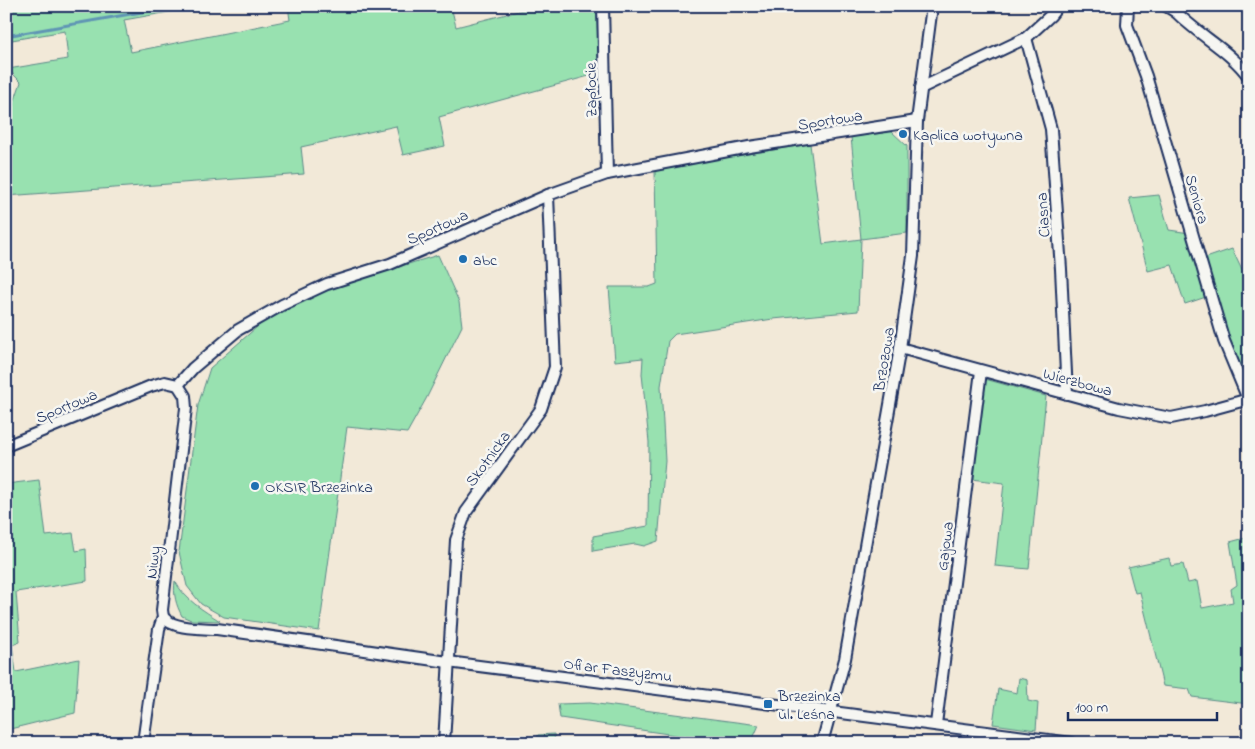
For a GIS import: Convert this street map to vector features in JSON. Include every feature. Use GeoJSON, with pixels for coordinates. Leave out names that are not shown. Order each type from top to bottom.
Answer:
{"type":"FeatureCollection","features":[{"type":"Feature","properties":{"kind":"street","name":"Zapłocie"},"geometry":{"type":"LineString","coordinates":[[603,6],[607,174]]}},
{"type":"Feature","properties":{"kind":"street","name":"Brzozowa"},"geometry":{"type":"LineString","coordinates":[[822,743],[844,659],[900,348],[913,256],[917,121],[932,6]]}},
{"type":"Feature","properties":{"kind":"street"},"geometry":{"type":"LineString","coordinates":[[921,88],[1026,38],[1058,6]]}},
{"type":"Feature","properties":{"kind":"street","name":"Seniora"},"geometry":{"type":"LineString","coordinates":[[1128,6],[1127,25],[1146,76],[1224,341],[1248,399]]}},
{"type":"Feature","properties":{"kind":"street"},"geometry":{"type":"LineString","coordinates":[[1166,6],[1178,9],[1185,22],[1231,58],[1249,78]]}},
{"type":"Feature","properties":{"kind":"street","name":"Ciasna"},"geometry":{"type":"LineString","coordinates":[[1026,38],[1051,129],[1061,269],[1067,394]]}},
{"type":"Feature","properties":{"kind":"street","name":"Sportowa"},"geometry":{"type":"LineString","coordinates":[[6,446],[151,386],[165,382],[178,385],[193,368],[238,330],[282,305],[327,284],[390,264],[548,195],[607,174],[749,147],[917,121]]}},
{"type":"Feature","properties":{"kind":"street","name":"Skotnicka"},"geometry":{"type":"LineString","coordinates":[[444,743],[456,540],[466,512],[541,409],[555,367],[548,195]]}},
{"type":"Feature","properties":{"kind":"street","name":"Wierzbowa"},"geometry":{"type":"LineString","coordinates":[[900,348],[1119,408],[1171,418],[1248,399]]}},
{"type":"Feature","properties":{"kind":"street","name":"Gajowa"},"geometry":{"type":"LineString","coordinates":[[936,724],[981,371]]}},
{"type":"Feature","properties":{"kind":"street","name":"Niwy"},"geometry":{"type":"LineString","coordinates":[[142,743],[159,630],[163,617],[162,610],[186,408],[185,396],[178,385]]}},
{"type":"Feature","properties":{"kind":"street","name":"Ofiar Faszyzmu"},"geometry":{"type":"LineString","coordinates":[[163,617],[181,626],[217,629],[448,662],[1072,743]]}},
{"type":"Feature","properties":{"kind":"green space"},"geometry":{"type":"Polygon","coordinates":[[[10,6],[203,6],[124,20],[131,52],[290,20],[288,6],[451,6],[456,27],[538,6],[596,6],[600,73],[439,117],[445,146],[403,155],[396,126],[301,147],[304,174],[6,196],[6,126],[21,82],[8,69],[68,59],[65,31],[6,41],[6,11],[9,11],[10,6]]]}},
{"type":"Feature","properties":{"kind":"green space"},"geometry":{"type":"Polygon","coordinates":[[[892,132],[907,146],[907,233],[861,239],[851,137],[892,132]]]}},
{"type":"Feature","properties":{"kind":"green space"},"geometry":{"type":"Polygon","coordinates":[[[810,144],[823,244],[861,239],[858,311],[773,319],[675,334],[668,341],[661,386],[665,461],[658,541],[644,546],[635,544],[593,551],[593,536],[648,526],[649,442],[642,374],[643,358],[615,361],[609,287],[649,287],[657,284],[655,169],[810,144]]]}},
{"type":"Feature","properties":{"kind":"green space"},"geometry":{"type":"Polygon","coordinates":[[[1159,195],[1169,230],[1190,233],[1206,297],[1185,304],[1172,265],[1148,271],[1129,198],[1159,195]]]}},
{"type":"Feature","properties":{"kind":"green space"},"geometry":{"type":"Polygon","coordinates":[[[1232,249],[1249,285],[1249,387],[1229,343],[1203,259],[1232,249]]]}},
{"type":"Feature","properties":{"kind":"green space"},"geometry":{"type":"Polygon","coordinates":[[[438,255],[459,302],[462,326],[407,433],[347,427],[319,631],[224,617],[201,604],[187,586],[179,552],[198,405],[210,368],[265,320],[329,288],[438,255]]]}},
{"type":"Feature","properties":{"kind":"green space"},"geometry":{"type":"Polygon","coordinates":[[[985,379],[1046,396],[1029,569],[995,566],[1004,483],[972,479],[985,379]]]}},
{"type":"Feature","properties":{"kind":"green space"},"geometry":{"type":"Polygon","coordinates":[[[39,480],[46,536],[73,533],[76,551],[86,549],[87,581],[16,592],[20,642],[12,645],[16,672],[79,659],[75,713],[6,730],[6,484],[39,480]]]}},
{"type":"Feature","properties":{"kind":"green space"},"geometry":{"type":"Polygon","coordinates":[[[1249,537],[1249,704],[1192,697],[1189,689],[1163,686],[1140,592],[1135,593],[1128,567],[1169,558],[1171,566],[1183,564],[1188,583],[1197,581],[1202,608],[1233,602],[1231,589],[1237,585],[1230,542],[1249,537]]]}},
{"type":"Feature","properties":{"kind":"green space"},"geometry":{"type":"Polygon","coordinates":[[[175,581],[189,599],[220,621],[191,620],[182,616],[174,590],[175,581]]]}},
{"type":"Feature","properties":{"kind":"green space"},"geometry":{"type":"Polygon","coordinates":[[[1019,678],[1027,680],[1028,701],[1038,703],[1036,730],[993,724],[998,689],[1017,693],[1019,678]]]}},
{"type":"Feature","properties":{"kind":"green space"},"geometry":{"type":"Polygon","coordinates":[[[590,703],[759,725],[751,743],[729,743],[560,718],[558,704],[590,703]]]}},
{"type":"Feature","properties":{"kind":"green space"},"geometry":{"type":"Polygon","coordinates":[[[554,734],[555,743],[537,743],[538,735],[554,734]]]}},
{"type":"Feature","properties":{"kind":"waterway"},"geometry":{"type":"LineString","coordinates":[[6,36],[176,6]]}},
{"type":"Feature","properties":{"kind":"place","name":"Kaplica wotywna"},"geometry":{"type":"Point","coordinates":[903,134]}},
{"type":"Feature","properties":{"kind":"place","name":"abc"},"geometry":{"type":"Point","coordinates":[463,259]}},
{"type":"Feature","properties":{"kind":"place","name":"OKSIR Brzezinka"},"geometry":{"type":"Point","coordinates":[255,486]}},
{"type":"Feature","properties":{"kind":"place","name":"Brzezinka ul. Leśna"},"geometry":{"type":"Point","coordinates":[768,704]}}]}
